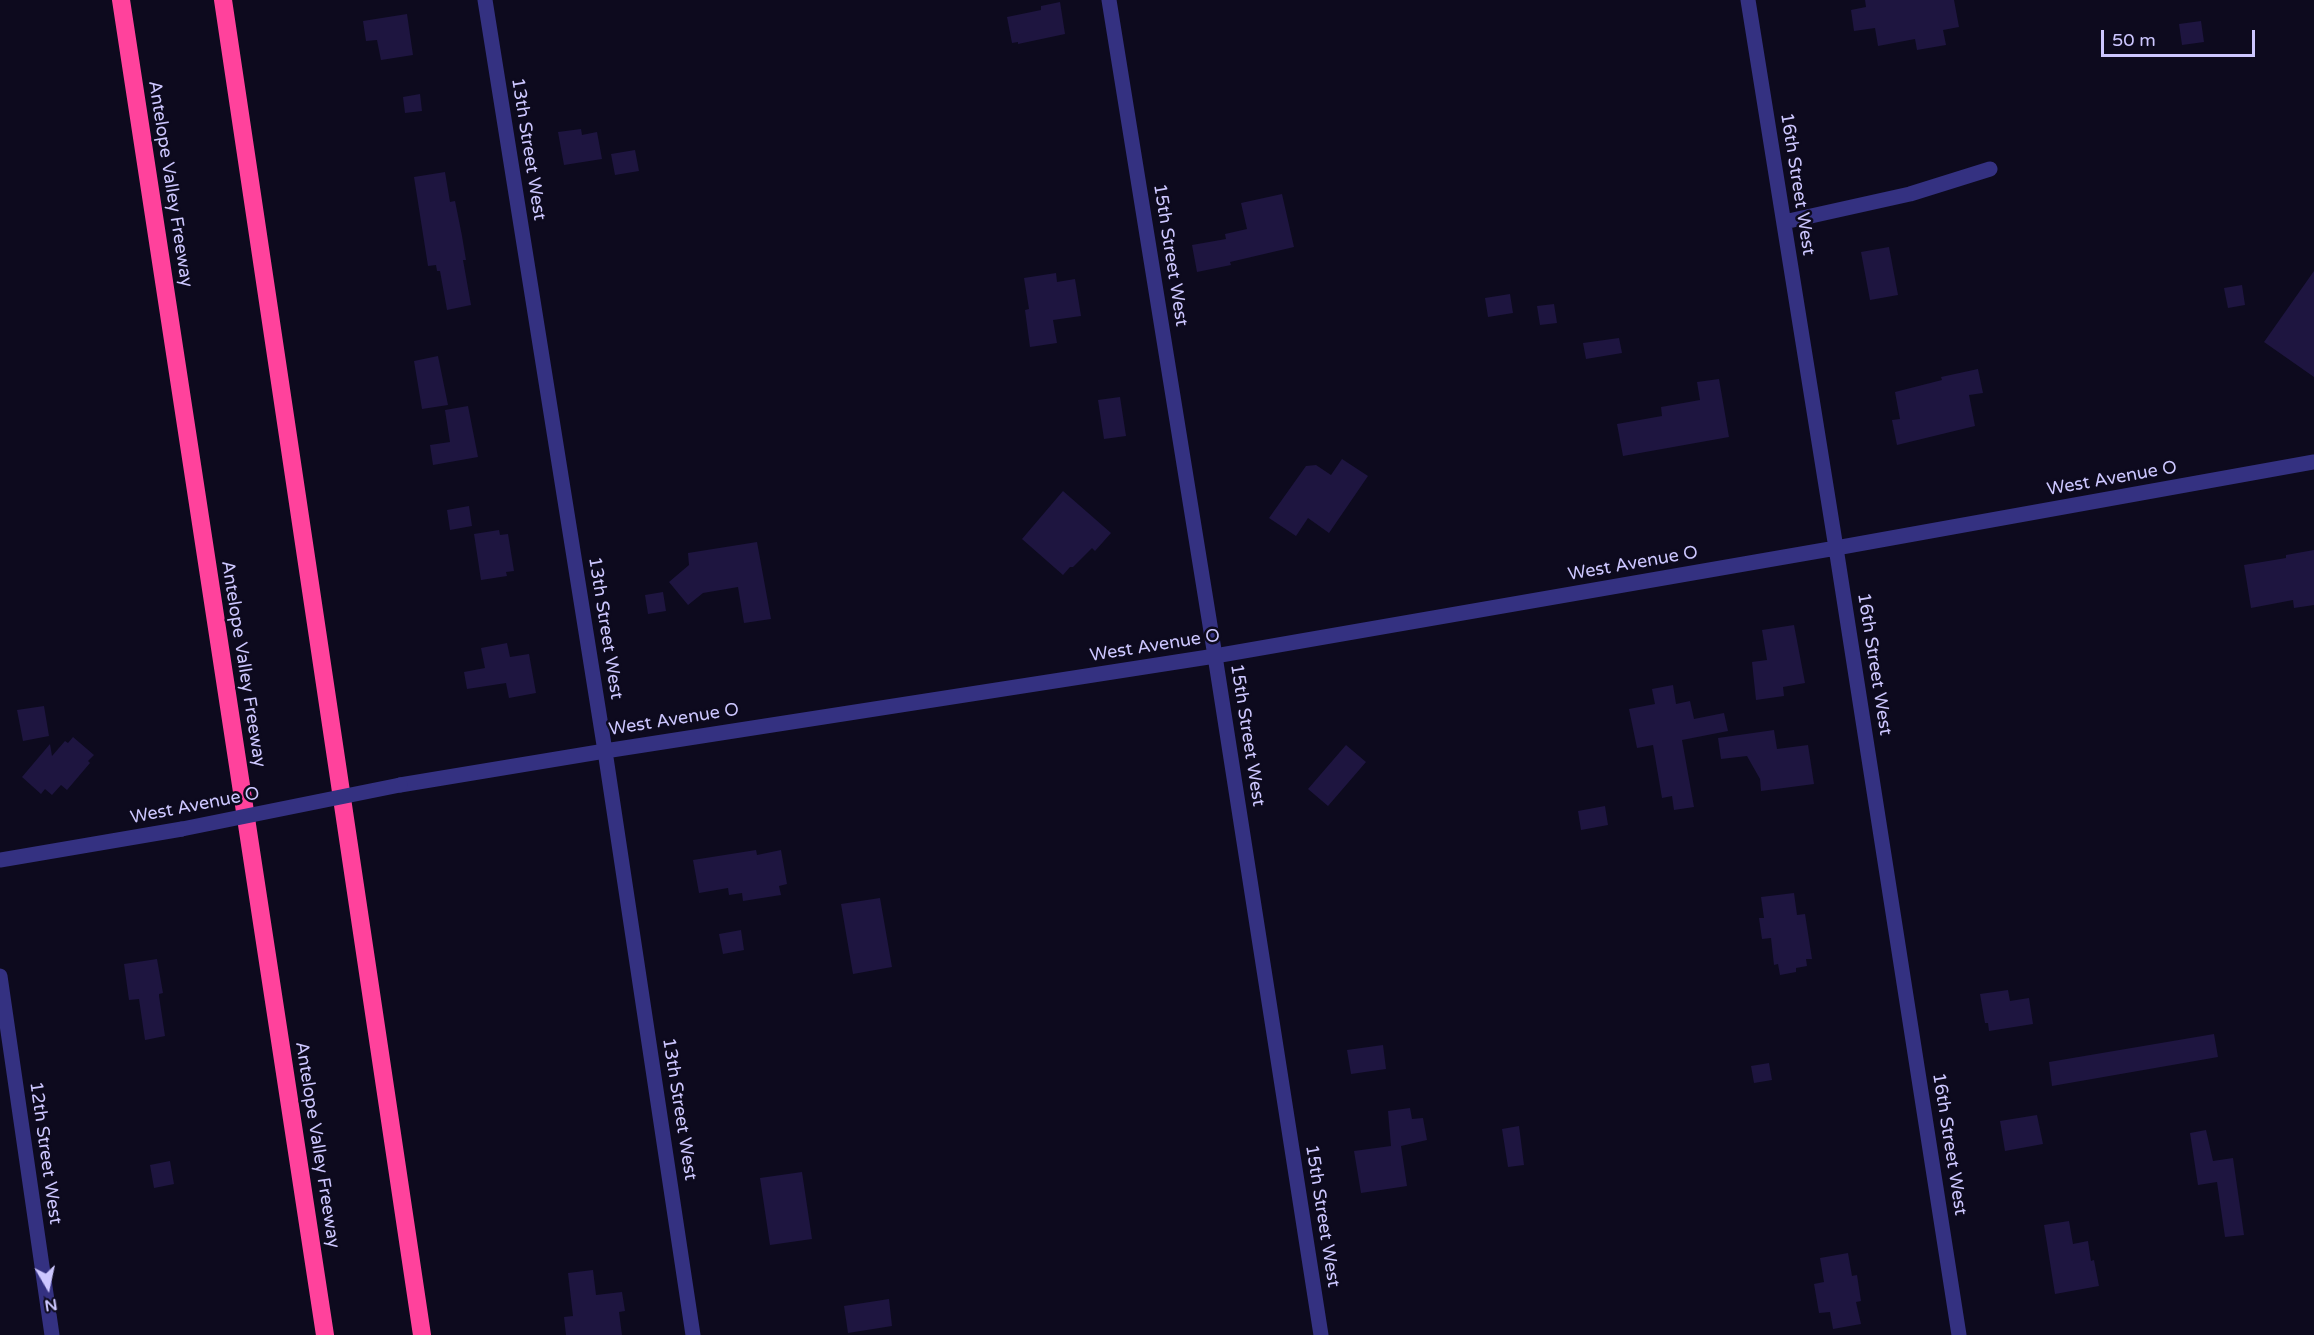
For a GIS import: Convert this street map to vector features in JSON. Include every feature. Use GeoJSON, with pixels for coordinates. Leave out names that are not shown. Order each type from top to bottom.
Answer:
{"type":"FeatureCollection","features":[{"type":"Feature","properties":{"kind":"highway","name":"Antelope Valley Freeway"},"geometry":{"type":"LineString","coordinates":[[121,0],[325,1335]]}},
{"type":"Feature","properties":{"kind":"highway"},"geometry":{"type":"LineString","coordinates":[[223,0],[422,1335]]}},
{"type":"Feature","properties":{"kind":"street","name":"13th Street West"},"geometry":{"type":"LineString","coordinates":[[485,0],[605,751],[693,1335]]}},
{"type":"Feature","properties":{"kind":"street","name":"15th Street West"},"geometry":{"type":"LineString","coordinates":[[1109,0],[1215,656],[1321,1335]]}},
{"type":"Feature","properties":{"kind":"street","name":"16th Street West"},"geometry":{"type":"LineString","coordinates":[[1748,0],[1959,1335]]}},
{"type":"Feature","properties":{"kind":"street"},"geometry":{"type":"LineString","coordinates":[[1784,222],[1910,194],[1990,169]]}},
{"type":"Feature","properties":{"kind":"street","name":"West Avenue O"},"geometry":{"type":"LineString","coordinates":[[0,860],[182,829],[400,785],[1215,656],[2314,462]]}},
{"type":"Feature","properties":{"kind":"street","name":"12th Street West"},"geometry":{"type":"LineString","coordinates":[[0,976],[52,1335]]}},
{"type":"Feature","properties":{"kind":"building"},"geometry":{"type":"Polygon","coordinates":[[[1865,0],[1954,0],[1959,27],[1943,30],[1946,45],[1917,50],[1915,39],[1878,46],[1875,28],[1854,31],[1851,10],[1866,7],[1865,0]]]}},
{"type":"Feature","properties":{"kind":"building"},"geometry":{"type":"Polygon","coordinates":[[[1060,2],[1065,34],[1018,44],[1018,42],[1012,43],[1007,17],[1041,10],[1041,6],[1060,2]]]}},
{"type":"Feature","properties":{"kind":"building"},"geometry":{"type":"Polygon","coordinates":[[[407,14],[413,55],[381,60],[377,40],[366,41],[363,21],[407,14]]]}},
{"type":"Feature","properties":{"kind":"building"},"geometry":{"type":"Polygon","coordinates":[[[2201,21],[2204,42],[2182,45],[2179,24],[2201,21]]]}},
{"type":"Feature","properties":{"kind":"building"},"geometry":{"type":"Polygon","coordinates":[[[420,94],[422,111],[405,113],[403,97],[420,94]]]}},
{"type":"Feature","properties":{"kind":"building"},"geometry":{"type":"Polygon","coordinates":[[[581,129],[582,135],[597,132],[602,159],[564,165],[558,132],[581,129]]]}},
{"type":"Feature","properties":{"kind":"building"},"geometry":{"type":"Polygon","coordinates":[[[635,150],[639,171],[615,175],[611,154],[635,150]]]}},
{"type":"Feature","properties":{"kind":"building"},"geometry":{"type":"Polygon","coordinates":[[[445,172],[450,202],[455,201],[462,236],[466,260],[463,260],[471,305],[447,310],[440,271],[437,271],[436,265],[428,266],[414,177],[445,172]]]}},
{"type":"Feature","properties":{"kind":"building"},"geometry":{"type":"Polygon","coordinates":[[[1282,194],[1294,247],[1197,272],[1192,245],[1226,239],[1225,234],[1247,229],[1241,203],[1282,194]]]}},
{"type":"Feature","properties":{"kind":"building"},"geometry":{"type":"Polygon","coordinates":[[[1889,247],[1898,295],[1870,300],[1861,252],[1889,247]]]}},
{"type":"Feature","properties":{"kind":"building"},"geometry":{"type":"Polygon","coordinates":[[[2314,271],[2314,377],[2264,342],[2314,271]]]}},
{"type":"Feature","properties":{"kind":"building"},"geometry":{"type":"Polygon","coordinates":[[[1056,273],[1057,282],[1075,279],[1081,316],[1053,320],[1057,343],[1030,347],[1025,310],[1029,309],[1024,278],[1056,273]]]}},
{"type":"Feature","properties":{"kind":"building"},"geometry":{"type":"Polygon","coordinates":[[[2242,285],[2245,305],[2228,308],[2224,288],[2242,285]]]}},
{"type":"Feature","properties":{"kind":"building"},"geometry":{"type":"Polygon","coordinates":[[[1510,294],[1513,313],[1488,317],[1485,298],[1510,294]]]}},
{"type":"Feature","properties":{"kind":"building"},"geometry":{"type":"Polygon","coordinates":[[[1554,304],[1557,323],[1540,325],[1537,306],[1554,304]]]}},
{"type":"Feature","properties":{"kind":"building"},"geometry":{"type":"Polygon","coordinates":[[[1619,338],[1622,353],[1586,359],[1583,343],[1619,338]]]}},
{"type":"Feature","properties":{"kind":"building"},"geometry":{"type":"Polygon","coordinates":[[[438,356],[448,405],[422,409],[414,361],[438,356]]]}},
{"type":"Feature","properties":{"kind":"building"},"geometry":{"type":"Polygon","coordinates":[[[1978,369],[1983,393],[1969,395],[1975,426],[1897,445],[1892,420],[1900,419],[1895,392],[1942,380],[1941,377],[1978,369]]]}},
{"type":"Feature","properties":{"kind":"building"},"geometry":{"type":"Polygon","coordinates":[[[1719,379],[1729,437],[1623,456],[1617,424],[1662,416],[1661,407],[1700,400],[1697,382],[1719,379]]]}},
{"type":"Feature","properties":{"kind":"building"},"geometry":{"type":"Polygon","coordinates":[[[1120,397],[1126,436],[1104,439],[1098,400],[1120,397]]]}},
{"type":"Feature","properties":{"kind":"building"},"geometry":{"type":"Polygon","coordinates":[[[468,406],[478,457],[433,465],[430,445],[450,442],[445,410],[468,406]]]}},
{"type":"Feature","properties":{"kind":"building"},"geometry":{"type":"Polygon","coordinates":[[[1342,459],[1368,476],[1329,533],[1308,518],[1296,536],[1269,518],[1306,466],[1316,465],[1331,475],[1342,459]]]}},
{"type":"Feature","properties":{"kind":"building"},"geometry":{"type":"Polygon","coordinates":[[[1063,491],[1111,533],[1095,551],[1092,548],[1063,575],[1022,539],[1063,491]]]}},
{"type":"Feature","properties":{"kind":"building"},"geometry":{"type":"Polygon","coordinates":[[[469,506],[472,526],[450,530],[447,510],[469,506]]]}},
{"type":"Feature","properties":{"kind":"building"},"geometry":{"type":"Polygon","coordinates":[[[499,530],[500,535],[508,534],[514,571],[506,572],[507,576],[481,580],[474,534],[499,530]]]}},
{"type":"Feature","properties":{"kind":"building"},"geometry":{"type":"Polygon","coordinates":[[[757,542],[771,619],[744,623],[738,587],[703,593],[688,605],[669,582],[689,565],[688,553],[757,542]]]}},
{"type":"Feature","properties":{"kind":"building"},"geometry":{"type":"Polygon","coordinates":[[[2314,550],[2314,605],[2294,608],[2293,600],[2251,608],[2244,565],[2286,558],[2286,555],[2314,550]]]}},
{"type":"Feature","properties":{"kind":"building"},"geometry":{"type":"Polygon","coordinates":[[[663,592],[666,611],[648,614],[645,595],[663,592]]]}},
{"type":"Feature","properties":{"kind":"building"},"geometry":{"type":"Polygon","coordinates":[[[1794,625],[1805,683],[1783,687],[1784,696],[1756,700],[1752,662],[1767,660],[1762,630],[1794,625]]]}},
{"type":"Feature","properties":{"kind":"building"},"geometry":{"type":"Polygon","coordinates":[[[507,643],[510,657],[529,654],[536,693],[509,698],[506,683],[467,689],[464,672],[485,668],[481,648],[507,643]]]}},
{"type":"Feature","properties":{"kind":"building"},"geometry":{"type":"Polygon","coordinates":[[[1673,685],[1676,704],[1690,701],[1694,719],[1724,713],[1728,731],[1682,740],[1694,807],[1674,810],[1672,796],[1662,798],[1653,745],[1637,748],[1629,709],[1655,704],[1652,689],[1673,685]]]}},
{"type":"Feature","properties":{"kind":"building"},"geometry":{"type":"Polygon","coordinates":[[[44,706],[49,736],[23,741],[17,710],[44,706]]]}},
{"type":"Feature","properties":{"kind":"building"},"geometry":{"type":"Polygon","coordinates":[[[1774,730],[1777,749],[1808,745],[1814,784],[1761,791],[1760,779],[1747,756],[1721,759],[1718,738],[1774,730]]]}},
{"type":"Feature","properties":{"kind":"building"},"geometry":{"type":"Polygon","coordinates":[[[73,737],[94,755],[88,761],[90,763],[67,790],[61,785],[52,795],[45,789],[41,794],[22,777],[50,744],[52,756],[65,741],[68,743],[73,737]]]}},
{"type":"Feature","properties":{"kind":"building"},"geometry":{"type":"Polygon","coordinates":[[[1346,745],[1366,762],[1328,806],[1308,789],[1346,745]]]}},
{"type":"Feature","properties":{"kind":"building"},"geometry":{"type":"Polygon","coordinates":[[[1605,806],[1608,825],[1581,830],[1578,811],[1605,806]]]}},
{"type":"Feature","properties":{"kind":"building"},"geometry":{"type":"Polygon","coordinates":[[[756,850],[757,855],[781,850],[787,884],[779,886],[781,895],[743,901],[742,893],[729,895],[728,888],[699,893],[693,860],[756,850]]]}},
{"type":"Feature","properties":{"kind":"building"},"geometry":{"type":"Polygon","coordinates":[[[1794,893],[1797,915],[1805,914],[1812,959],[1806,959],[1807,966],[1796,968],[1796,972],[1780,975],[1778,964],[1774,965],[1771,938],[1762,939],[1759,918],[1764,918],[1761,897],[1794,893]]]}},
{"type":"Feature","properties":{"kind":"building"},"geometry":{"type":"Polygon","coordinates":[[[880,898],[892,967],[853,974],[841,904],[880,898]]]}},
{"type":"Feature","properties":{"kind":"building"},"geometry":{"type":"Polygon","coordinates":[[[741,930],[744,950],[723,954],[719,934],[741,930]]]}},
{"type":"Feature","properties":{"kind":"building"},"geometry":{"type":"Polygon","coordinates":[[[157,959],[163,993],[159,996],[165,1036],[145,1040],[139,999],[129,1000],[124,964],[157,959]]]}},
{"type":"Feature","properties":{"kind":"building"},"geometry":{"type":"Polygon","coordinates":[[[2008,990],[2010,1001],[2029,998],[2033,1024],[1989,1031],[1988,1023],[1985,1023],[1980,994],[2008,990]]]}},
{"type":"Feature","properties":{"kind":"building"},"geometry":{"type":"Polygon","coordinates":[[[2214,1034],[2218,1057],[2052,1086],[2049,1062],[2214,1034]]]}},
{"type":"Feature","properties":{"kind":"building"},"geometry":{"type":"Polygon","coordinates":[[[1383,1045],[1386,1069],[1351,1074],[1347,1050],[1383,1045]]]}},
{"type":"Feature","properties":{"kind":"building"},"geometry":{"type":"Polygon","coordinates":[[[1769,1063],[1772,1080],[1754,1083],[1751,1066],[1769,1063]]]}},
{"type":"Feature","properties":{"kind":"building"},"geometry":{"type":"Polygon","coordinates":[[[1410,1108],[1412,1119],[1423,1118],[1427,1140],[1401,1146],[1407,1186],[1361,1193],[1354,1151],[1391,1146],[1388,1111],[1410,1108]]]}},
{"type":"Feature","properties":{"kind":"building"},"geometry":{"type":"Polygon","coordinates":[[[2037,1115],[2043,1144],[2005,1151],[2000,1121],[2037,1115]]]}},
{"type":"Feature","properties":{"kind":"building"},"geometry":{"type":"Polygon","coordinates":[[[1519,1126],[1524,1165],[1508,1167],[1502,1129],[1519,1126]]]}},
{"type":"Feature","properties":{"kind":"building"},"geometry":{"type":"Polygon","coordinates":[[[2206,1130],[2213,1161],[2233,1158],[2244,1235],[2225,1237],[2217,1182],[2198,1185],[2190,1133],[2206,1130]]]}},
{"type":"Feature","properties":{"kind":"building"},"geometry":{"type":"Polygon","coordinates":[[[170,1161],[174,1184],[154,1188],[150,1165],[170,1161]]]}},
{"type":"Feature","properties":{"kind":"building"},"geometry":{"type":"Polygon","coordinates":[[[802,1172],[812,1239],[770,1245],[760,1178],[802,1172]]]}},
{"type":"Feature","properties":{"kind":"building"},"geometry":{"type":"Polygon","coordinates":[[[2069,1221],[2073,1244],[2088,1241],[2091,1261],[2094,1260],[2099,1286],[2055,1294],[2044,1225],[2069,1221]]]}},
{"type":"Feature","properties":{"kind":"building"},"geometry":{"type":"Polygon","coordinates":[[[1848,1253],[1852,1276],[1857,1275],[1861,1301],[1856,1302],[1861,1324],[1833,1329],[1830,1312],[1819,1313],[1814,1284],[1824,1282],[1820,1258],[1848,1253]]]}},
{"type":"Feature","properties":{"kind":"building"},"geometry":{"type":"Polygon","coordinates":[[[593,1270],[596,1295],[622,1292],[625,1311],[619,1312],[622,1335],[566,1335],[564,1317],[573,1316],[568,1273],[593,1270]]]}},
{"type":"Feature","properties":{"kind":"building"},"geometry":{"type":"Polygon","coordinates":[[[889,1299],[892,1326],[848,1333],[844,1306],[889,1299]]]}}]}
